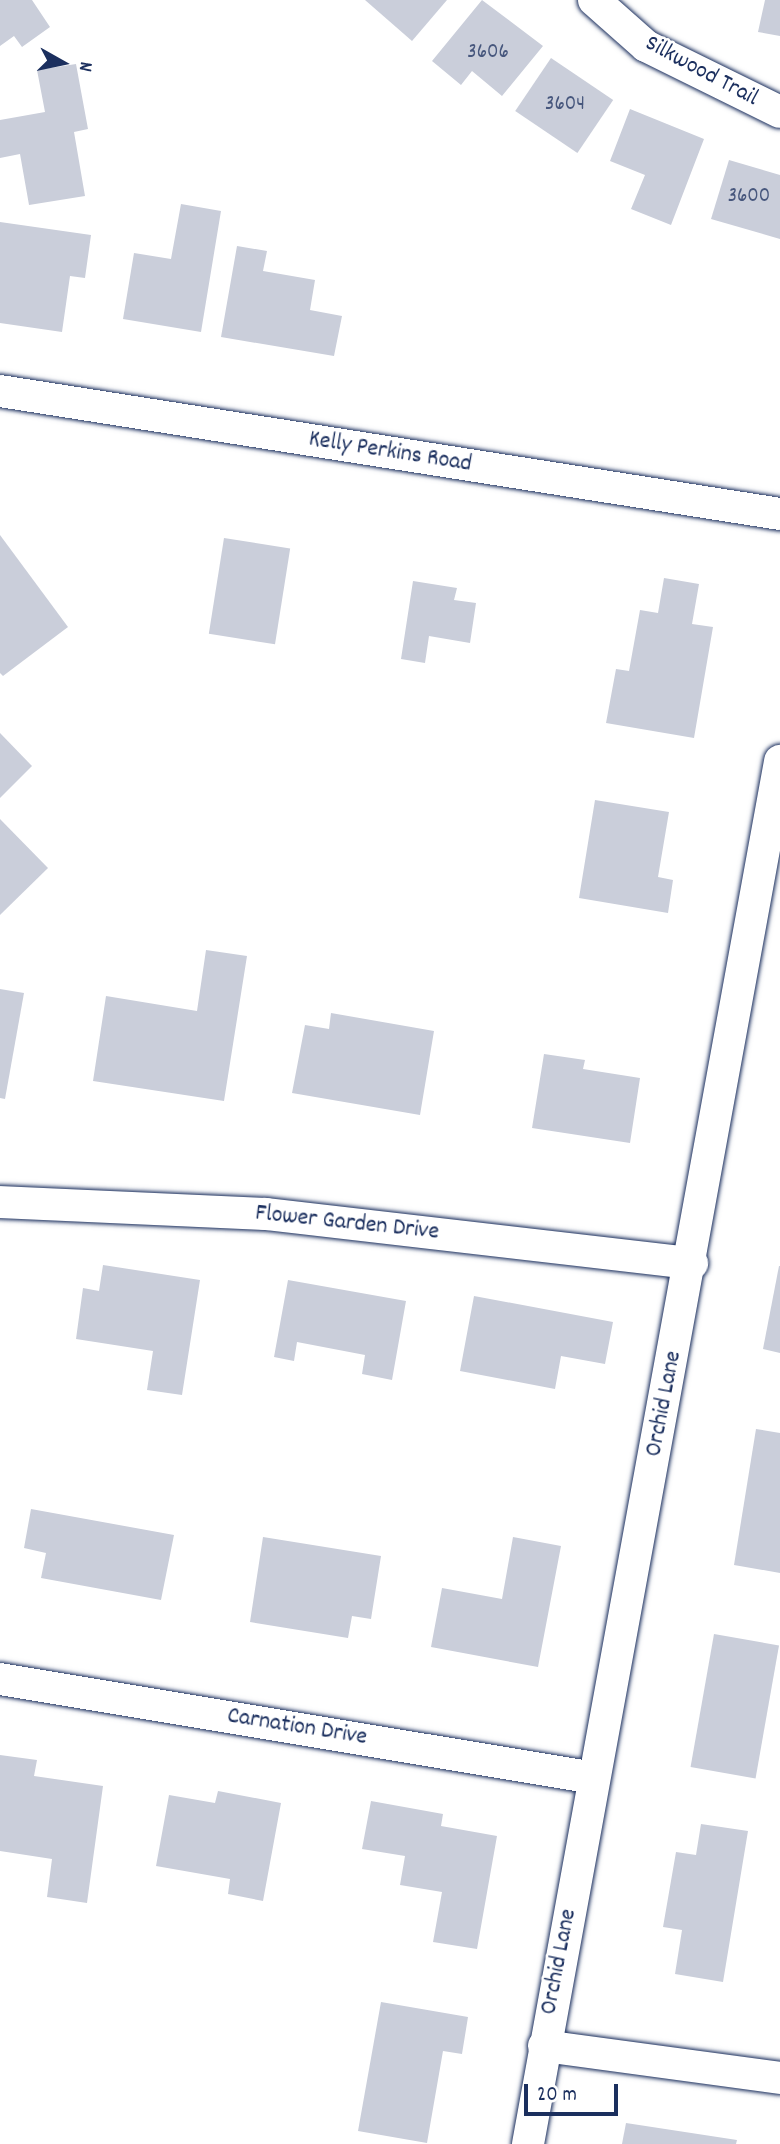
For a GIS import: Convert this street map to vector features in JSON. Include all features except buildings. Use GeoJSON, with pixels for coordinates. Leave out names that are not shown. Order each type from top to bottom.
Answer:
{"type":"FeatureCollection","features":[{"type":"Feature","properties":{"kind":"street","name":"Silkwood Trail"},"geometry":{"type":"LineString","coordinates":[[594,0],[646,46],[780,112]]}},
{"type":"Feature","properties":{"kind":"street","name":"Kelly Perkins Road"},"geometry":{"type":"LineString","coordinates":[[0,391],[780,514]]}},
{"type":"Feature","properties":{"kind":"street","name":"Orchid Lane"},"geometry":{"type":"LineString","coordinates":[[528,2144],[544,2046],[692,1263],[780,761]]}},
{"type":"Feature","properties":{"kind":"street","name":"Flower Garden Drive"},"geometry":{"type":"LineString","coordinates":[[0,1202],[266,1214],[692,1263]]}},
{"type":"Feature","properties":{"kind":"street","name":"Carnation Drive"},"geometry":{"type":"LineString","coordinates":[[0,1679],[594,1778]]}},
{"type":"Feature","properties":{"kind":"street"},"geometry":{"type":"LineString","coordinates":[[544,2046],[780,2078]]}}]}
